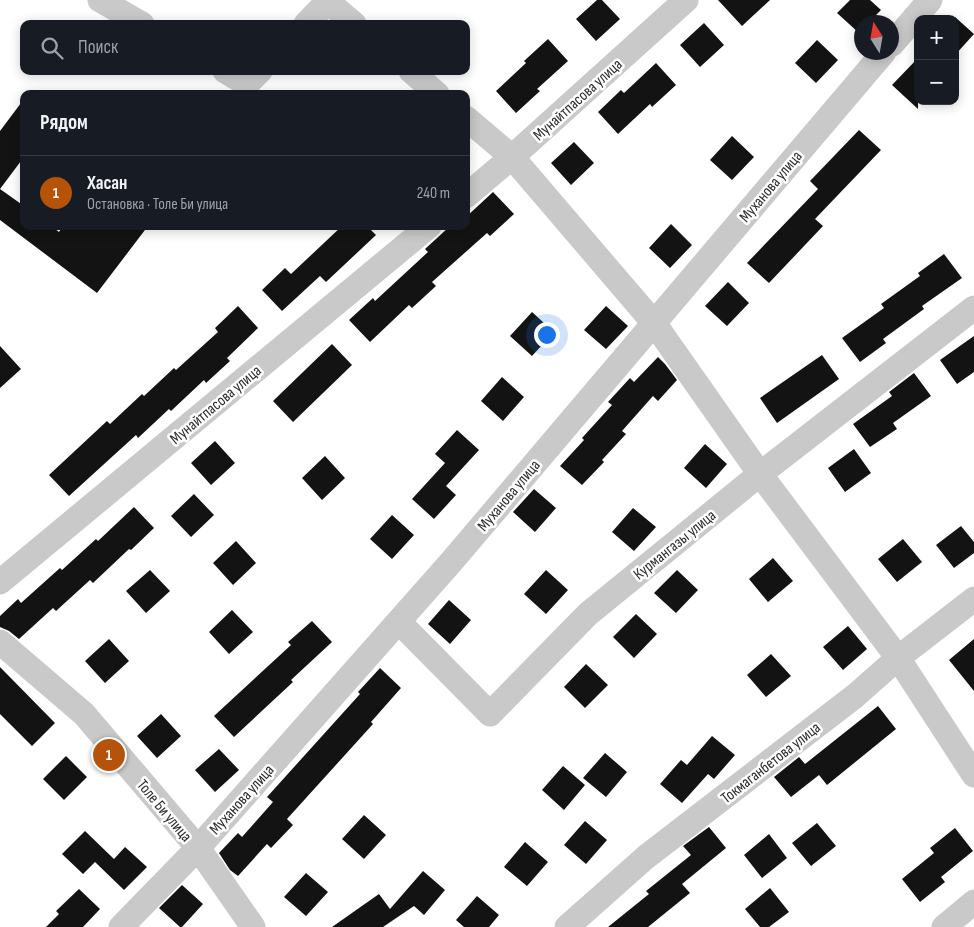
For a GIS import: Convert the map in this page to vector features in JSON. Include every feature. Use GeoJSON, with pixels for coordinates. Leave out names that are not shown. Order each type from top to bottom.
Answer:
{"type":"FeatureCollection","features":[{"type":"Feature","properties":{"kind":"street"},"geometry":{"type":"LineString","coordinates":[[100,0],[135,20]]}},
{"type":"Feature","properties":{"kind":"street"},"geometry":{"type":"LineString","coordinates":[[310,20],[328,0],[350,20]]}},
{"type":"Feature","properties":{"kind":"street","name":"Мунайтпасова улица"},"geometry":{"type":"LineString","coordinates":[[470,193],[512,158],[686,0]]}},
{"type":"Feature","properties":{"kind":"street"},"geometry":{"type":"LineString","coordinates":[[899,36],[930,0]]}},
{"type":"Feature","properties":{"kind":"street","name":"Муханова улица"},"geometry":{"type":"LineString","coordinates":[[121,927],[198,848],[452,561],[877,60]]}},
{"type":"Feature","properties":{"kind":"street"},"geometry":{"type":"LineString","coordinates":[[232,75],[247,84],[256,75]]}},
{"type":"Feature","properties":{"kind":"street"},"geometry":{"type":"LineString","coordinates":[[415,75],[432,90]]}},
{"type":"Feature","properties":{"kind":"street"},"geometry":{"type":"LineString","coordinates":[[470,121],[512,158],[654,323],[760,474],[898,658],[974,775]]}},
{"type":"Feature","properties":{"kind":"street","name":"Мунайтпасова улица"},"geometry":{"type":"LineString","coordinates":[[0,582],[424,230]]}},
{"type":"Feature","properties":{"kind":"street","name":"Курмангазы улица"},"geometry":{"type":"LineString","coordinates":[[398,622],[490,714],[588,614],[760,474],[974,308]]}},
{"type":"Feature","properties":{"kind":"street","name":"Токмаганбетова улица"},"geometry":{"type":"LineString","coordinates":[[567,927],[646,857],[848,702],[898,658],[974,599]]}},
{"type":"Feature","properties":{"kind":"street","name":"Толе Би улица"},"geometry":{"type":"LineString","coordinates":[[0,642],[84,714],[198,848],[254,927]]}},
{"type":"Feature","properties":{"kind":"street"},"geometry":{"type":"LineString","coordinates":[[944,927],[974,902]]}},
{"type":"Feature","properties":{"kind":"building"},"geometry":{"type":"Polygon","coordinates":[[[597,0],[602,0],[620,19],[596,41],[576,19],[597,0]]]}},
{"type":"Feature","properties":{"kind":"building"},"geometry":{"type":"Polygon","coordinates":[[[718,0],[770,0],[742,26],[718,0]]]}},
{"type":"Feature","properties":{"kind":"building"},"geometry":{"type":"Polygon","coordinates":[[[850,0],[870,0],[881,10],[876,15],[854,15],[854,28],[837,13],[850,0]]]}},
{"type":"Feature","properties":{"kind":"building"},"geometry":{"type":"Polygon","coordinates":[[[959,21],[974,34],[959,51],[959,21]]]}},
{"type":"Feature","properties":{"kind":"building"},"geometry":{"type":"Polygon","coordinates":[[[704,23],[724,45],[700,67],[680,45],[704,23]]]}},
{"type":"Feature","properties":{"kind":"building"},"geometry":{"type":"Polygon","coordinates":[[[548,39],[568,61],[537,89],[540,91],[516,113],[496,91],[548,39]]]}},
{"type":"Feature","properties":{"kind":"building"},"geometry":{"type":"Polygon","coordinates":[[[817,40],[838,60],[816,83],[795,63],[817,40]]]}},
{"type":"Feature","properties":{"kind":"building"},"geometry":{"type":"Polygon","coordinates":[[[914,62],[914,105],[918,105],[918,109],[892,85],[914,62]]]}},
{"type":"Feature","properties":{"kind":"building"},"geometry":{"type":"Polygon","coordinates":[[[656,63],[676,85],[652,107],[650,104],[618,134],[598,112],[621,90],[624,93],[656,63]]]}},
{"type":"Feature","properties":{"kind":"building"},"geometry":{"type":"Polygon","coordinates":[[[20,104],[20,162],[0,189],[0,131],[20,104]]]}},
{"type":"Feature","properties":{"kind":"building"},"geometry":{"type":"Polygon","coordinates":[[[859,130],[881,150],[815,219],[823,226],[769,283],[747,263],[818,189],[810,181],[859,130]]]}},
{"type":"Feature","properties":{"kind":"building"},"geometry":{"type":"Polygon","coordinates":[[[732,136],[754,157],[732,180],[710,160],[732,136]]]}},
{"type":"Feature","properties":{"kind":"building"},"geometry":{"type":"Polygon","coordinates":[[[574,142],[594,163],[571,185],[551,163],[574,142]]]}},
{"type":"Feature","properties":{"kind":"building"},"geometry":{"type":"Polygon","coordinates":[[[0,189],[20,203],[20,230],[56,230],[59,232],[60,230],[145,230],[97,293],[0,220],[0,189]]]}},
{"type":"Feature","properties":{"kind":"building"},"geometry":{"type":"Polygon","coordinates":[[[493,192],[514,214],[490,236],[487,233],[432,282],[436,286],[412,308],[409,305],[370,342],[349,320],[373,298],[375,301],[428,252],[425,249],[446,230],[470,230],[470,213],[493,192]]]}},
{"type":"Feature","properties":{"kind":"building"},"geometry":{"type":"Polygon","coordinates":[[[671,224],[692,245],[670,268],[649,248],[671,224]]]}},
{"type":"Feature","properties":{"kind":"building"},"geometry":{"type":"Polygon","coordinates":[[[338,230],[371,230],[376,235],[326,282],[320,276],[282,311],[262,290],[285,268],[291,274],[338,230]]]}},
{"type":"Feature","properties":{"kind":"building"},"geometry":{"type":"Polygon","coordinates":[[[944,254],[962,278],[922,306],[924,309],[883,339],[886,343],[860,362],[842,338],[884,308],[881,304],[920,276],[918,273],[944,254]]]}},
{"type":"Feature","properties":{"kind":"building"},"geometry":{"type":"Polygon","coordinates":[[[728,282],[749,303],[727,326],[705,306],[728,282]]]}},
{"type":"Feature","properties":{"kind":"building"},"geometry":{"type":"Polygon","coordinates":[[[238,306],[258,328],[227,358],[230,361],[206,383],[204,380],[171,411],[169,409],[138,438],[136,435],[69,496],[49,475],[107,421],[110,424],[142,394],[144,396],[174,368],[176,370],[218,332],[215,328],[238,306]]]}},
{"type":"Feature","properties":{"kind":"building"},"geometry":{"type":"Polygon","coordinates":[[[606,306],[628,326],[606,349],[584,330],[606,306]]]}},
{"type":"Feature","properties":{"kind":"building"},"geometry":{"type":"Polygon","coordinates":[[[532,312],[554,332],[532,356],[510,336],[532,312]]]}},
{"type":"Feature","properties":{"kind":"building"},"geometry":{"type":"Polygon","coordinates":[[[974,336],[974,372],[957,384],[940,360],[974,336]]]}},
{"type":"Feature","properties":{"kind":"building"},"geometry":{"type":"Polygon","coordinates":[[[332,344],[352,365],[293,422],[273,401],[332,344]]]}},
{"type":"Feature","properties":{"kind":"building"},"geometry":{"type":"Polygon","coordinates":[[[0,346],[21,369],[0,388],[0,346]]]}},
{"type":"Feature","properties":{"kind":"building"},"geometry":{"type":"Polygon","coordinates":[[[822,355],[839,379],[777,423],[760,398],[822,355]]]}},
{"type":"Feature","properties":{"kind":"building"},"geometry":{"type":"Polygon","coordinates":[[[658,357],[677,380],[658,401],[653,396],[622,431],[626,434],[602,460],[604,462],[582,485],[560,466],[612,405],[608,402],[630,378],[634,382],[658,357]]]}},
{"type":"Feature","properties":{"kind":"building"},"geometry":{"type":"Polygon","coordinates":[[[914,373],[931,396],[893,423],[897,429],[870,447],[853,424],[892,396],[889,392],[914,373]]]}},
{"type":"Feature","properties":{"kind":"building"},"geometry":{"type":"Polygon","coordinates":[[[502,377],[524,397],[503,421],[481,401],[502,377]]]}},
{"type":"Feature","properties":{"kind":"building"},"geometry":{"type":"Polygon","coordinates":[[[457,430],[479,450],[446,486],[456,495],[434,519],[412,499],[445,463],[435,454],[457,430]]]}},
{"type":"Feature","properties":{"kind":"building"},"geometry":{"type":"Polygon","coordinates":[[[215,441],[235,463],[211,485],[191,463],[215,441]]]}},
{"type":"Feature","properties":{"kind":"building"},"geometry":{"type":"Polygon","coordinates":[[[705,444],[727,464],[706,488],[684,468],[705,444]]]}},
{"type":"Feature","properties":{"kind":"building"},"geometry":{"type":"Polygon","coordinates":[[[854,449],[871,473],[845,492],[828,468],[854,449]]]}},
{"type":"Feature","properties":{"kind":"building"},"geometry":{"type":"Polygon","coordinates":[[[325,456],[345,478],[322,500],[302,478],[325,456]]]}},
{"type":"Feature","properties":{"kind":"building"},"geometry":{"type":"Polygon","coordinates":[[[534,489],[556,508],[535,532],[513,512],[534,489]]]}},
{"type":"Feature","properties":{"kind":"building"},"geometry":{"type":"Polygon","coordinates":[[[194,494],[214,515],[191,537],[171,516],[194,494]]]}},
{"type":"Feature","properties":{"kind":"building"},"geometry":{"type":"Polygon","coordinates":[[[134,507],[154,528],[131,550],[129,549],[93,583],[90,580],[56,611],[53,608],[19,639],[0,627],[0,616],[18,599],[21,603],[60,568],[62,570],[96,539],[98,541],[134,507]]]}},
{"type":"Feature","properties":{"kind":"building"},"geometry":{"type":"Polygon","coordinates":[[[633,508],[656,527],[634,551],[612,532],[633,508]]]}},
{"type":"Feature","properties":{"kind":"building"},"geometry":{"type":"Polygon","coordinates":[[[392,515],[414,535],[392,559],[370,539],[392,515]]]}},
{"type":"Feature","properties":{"kind":"building"},"geometry":{"type":"Polygon","coordinates":[[[961,526],[974,542],[974,553],[954,568],[936,545],[961,526]]]}},
{"type":"Feature","properties":{"kind":"building"},"geometry":{"type":"Polygon","coordinates":[[[903,539],[922,562],[897,582],[878,559],[903,539]]]}},
{"type":"Feature","properties":{"kind":"building"},"geometry":{"type":"Polygon","coordinates":[[[236,541],[256,563],[233,585],[213,563],[236,541]]]}},
{"type":"Feature","properties":{"kind":"building"},"geometry":{"type":"Polygon","coordinates":[[[773,558],[793,581],[768,602],[749,579],[773,558]]]}},
{"type":"Feature","properties":{"kind":"building"},"geometry":{"type":"Polygon","coordinates":[[[150,570],[170,591],[146,613],[126,591],[150,570]]]}},
{"type":"Feature","properties":{"kind":"building"},"geometry":{"type":"Polygon","coordinates":[[[546,570],[568,590],[546,614],[524,594],[546,570]]]}},
{"type":"Feature","properties":{"kind":"building"},"geometry":{"type":"Polygon","coordinates":[[[677,570],[698,590],[676,613],[654,593],[677,570]]]}},
{"type":"Feature","properties":{"kind":"building"},"geometry":{"type":"Polygon","coordinates":[[[449,600],[471,620],[450,644],[428,624],[449,600]]]}},
{"type":"Feature","properties":{"kind":"building"},"geometry":{"type":"Polygon","coordinates":[[[232,610],[253,632],[229,654],[209,632],[232,610]]]}},
{"type":"Feature","properties":{"kind":"building"},"geometry":{"type":"Polygon","coordinates":[[[636,614],[657,634],[634,658],[613,637],[636,614]]]}},
{"type":"Feature","properties":{"kind":"building"},"geometry":{"type":"Polygon","coordinates":[[[312,621],[332,642],[291,680],[293,682],[234,737],[214,716],[291,645],[288,642],[312,621]]]}},
{"type":"Feature","properties":{"kind":"building"},"geometry":{"type":"Polygon","coordinates":[[[848,626],[867,649],[843,670],[823,647],[848,626]]]}},
{"type":"Feature","properties":{"kind":"building"},"geometry":{"type":"Polygon","coordinates":[[[109,639],[129,661],[105,683],[85,661],[109,639]]]}},
{"type":"Feature","properties":{"kind":"building"},"geometry":{"type":"Polygon","coordinates":[[[974,639],[974,691],[949,660],[974,639]]]}},
{"type":"Feature","properties":{"kind":"building"},"geometry":{"type":"Polygon","coordinates":[[[771,654],[791,676],[766,697],[747,675],[771,654]]]}},
{"type":"Feature","properties":{"kind":"building"},"geometry":{"type":"Polygon","coordinates":[[[586,664],[608,685],[585,708],[564,687],[586,664]]]}},
{"type":"Feature","properties":{"kind":"building"},"geometry":{"type":"Polygon","coordinates":[[[0,667],[55,723],[32,746],[0,714],[0,667]]]}},
{"type":"Feature","properties":{"kind":"building"},"geometry":{"type":"Polygon","coordinates":[[[380,668],[401,688],[371,722],[373,724],[287,819],[293,825],[271,848],[267,844],[238,876],[230,870],[219,853],[238,833],[242,837],[273,802],[267,797],[360,694],[358,692],[380,668]]]}},
{"type":"Feature","properties":{"kind":"building"},"geometry":{"type":"Polygon","coordinates":[[[878,706],[896,729],[827,785],[819,775],[791,797],[774,777],[799,757],[805,764],[878,706]]]}},
{"type":"Feature","properties":{"kind":"building"},"geometry":{"type":"Polygon","coordinates":[[[161,714],[181,736],[157,758],[137,736],[161,714]]]}},
{"type":"Feature","properties":{"kind":"building"},"geometry":{"type":"Polygon","coordinates":[[[712,736],[735,755],[714,779],[708,774],[682,803],[660,784],[681,760],[687,765],[712,736]]]}},
{"type":"Feature","properties":{"kind":"building"},"geometry":{"type":"Polygon","coordinates":[[[219,749],[239,770],[215,792],[195,770],[219,749]]]}},
{"type":"Feature","properties":{"kind":"building"},"geometry":{"type":"Polygon","coordinates":[[[605,753],[627,772],[606,797],[583,778],[605,753]]]}},
{"type":"Feature","properties":{"kind":"building"},"geometry":{"type":"Polygon","coordinates":[[[66,756],[87,777],[64,800],[43,779],[66,756]]]}},
{"type":"Feature","properties":{"kind":"building"},"geometry":{"type":"Polygon","coordinates":[[[563,766],[585,785],[564,810],[542,790],[563,766]]]}},
{"type":"Feature","properties":{"kind":"building"},"geometry":{"type":"Polygon","coordinates":[[[364,815],[386,835],[364,859],[342,839],[364,815]]]}},
{"type":"Feature","properties":{"kind":"building"},"geometry":{"type":"Polygon","coordinates":[[[585,821],[607,840],[586,864],[564,845],[585,821]]]}},
{"type":"Feature","properties":{"kind":"building"},"geometry":{"type":"Polygon","coordinates":[[[817,823],[836,846],[811,866],[792,843],[817,823]]]}},
{"type":"Feature","properties":{"kind":"building"},"geometry":{"type":"Polygon","coordinates":[[[709,827],[726,848],[682,884],[690,893],[648,927],[608,927],[649,894],[646,891],[691,855],[683,846],[709,827]]]}},
{"type":"Feature","properties":{"kind":"building"},"geometry":{"type":"Polygon","coordinates":[[[955,828],[973,851],[941,877],[945,882],[920,902],[902,879],[934,853],[930,848],[955,828]]]}},
{"type":"Feature","properties":{"kind":"building"},"geometry":{"type":"Polygon","coordinates":[[[85,831],[114,859],[125,847],[147,867],[124,890],[95,862],[83,874],[62,854],[85,831]]]}},
{"type":"Feature","properties":{"kind":"building"},"geometry":{"type":"Polygon","coordinates":[[[769,834],[787,858],[762,878],[744,855],[769,834]]]}},
{"type":"Feature","properties":{"kind":"building"},"geometry":{"type":"Polygon","coordinates":[[[525,842],[548,862],[527,886],[504,867],[525,842]]]}},
{"type":"Feature","properties":{"kind":"building"},"geometry":{"type":"Polygon","coordinates":[[[423,871],[445,890],[424,915],[414,906],[383,927],[332,927],[379,894],[390,909],[423,871]]]}},
{"type":"Feature","properties":{"kind":"building"},"geometry":{"type":"Polygon","coordinates":[[[306,873],[328,892],[306,916],[284,897],[306,873]]]}},
{"type":"Feature","properties":{"kind":"building"},"geometry":{"type":"Polygon","coordinates":[[[182,885],[203,904],[180,927],[159,908],[182,885]]]}},
{"type":"Feature","properties":{"kind":"building"},"geometry":{"type":"Polygon","coordinates":[[[770,888],[789,912],[769,927],[760,927],[745,909],[770,888]]]}},
{"type":"Feature","properties":{"kind":"building"},"geometry":{"type":"Polygon","coordinates":[[[79,889],[100,909],[83,927],[46,927],[59,914],[56,911],[79,889]]]}},
{"type":"Feature","properties":{"kind":"building"},"geometry":{"type":"Polygon","coordinates":[[[477,896],[499,915],[489,927],[464,927],[456,920],[477,896]]]}},
{"type":"Feature","properties":{"kind":"place","name":"Хасан"},"geometry":{"type":"Point","coordinates":[109,755]}}]}
